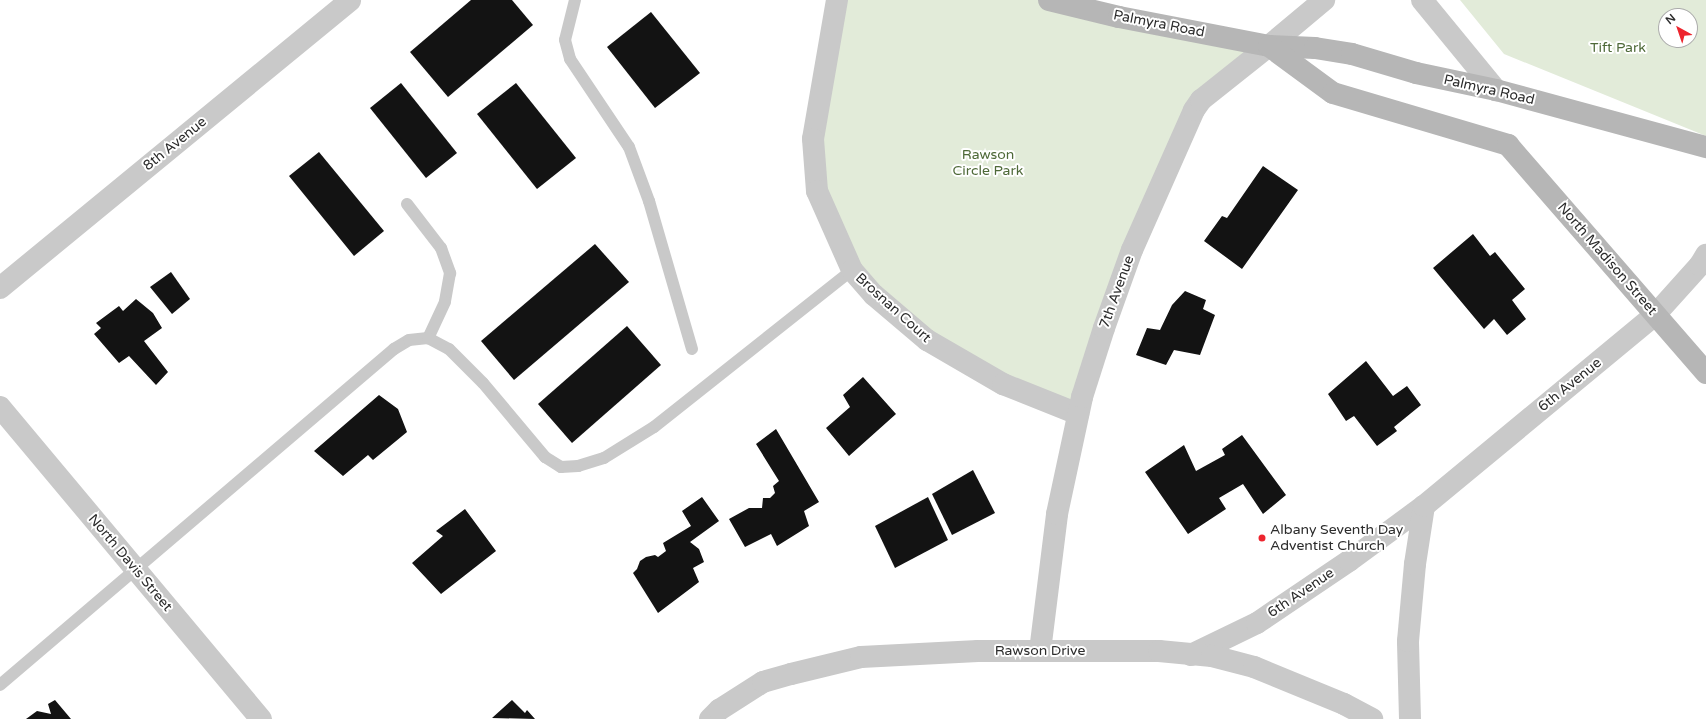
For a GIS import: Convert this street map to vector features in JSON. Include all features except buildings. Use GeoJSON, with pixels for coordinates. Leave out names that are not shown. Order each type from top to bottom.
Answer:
{"type":"FeatureCollection","features":[{"type":"Feature","properties":{"kind":"main road","name":"Palmyra Road"},"geometry":{"type":"LineString","coordinates":[[1049,0],[1101,6],[1269,46],[1315,48],[1352,54],[1416,73],[1496,90],[1706,147]]}},
{"type":"Feature","properties":{"kind":"main road","name":"Palmyra Road"},"geometry":{"type":"LineString","coordinates":[[1269,46],[1333,93],[1508,145]]}},
{"type":"Feature","properties":{"kind":"main road","name":"North Madison Street"},"geometry":{"type":"LineString","coordinates":[[1508,145],[1706,373]]}},
{"type":"Feature","properties":{"kind":"street","name":"8th Avenue"},"geometry":{"type":"LineString","coordinates":[[0,288],[350,0]]}},
{"type":"Feature","properties":{"kind":"street","name":"Brosnan Court"},"geometry":{"type":"LineString","coordinates":[[837,0],[813,139],[817,192],[852,270],[874,295],[927,340],[1003,384],[1078,414]]}},
{"type":"Feature","properties":{"kind":"street","name":"7th Avenue"},"geometry":{"type":"LineString","coordinates":[[1040,651],[1057,514],[1078,414],[1104,328],[1130,257],[1194,110],[1200,100],[1269,46],[1324,0]]}},
{"type":"Feature","properties":{"kind":"street"},"geometry":{"type":"LineString","coordinates":[[1422,0],[1496,90]]}},
{"type":"Feature","properties":{"kind":"street","name":"6th Avenue"},"geometry":{"type":"LineString","coordinates":[[1191,655],[1257,622],[1349,561],[1424,506],[1655,315],[1700,264],[1706,255]]}},
{"type":"Feature","properties":{"kind":"street","name":"North Davis Street"},"geometry":{"type":"LineString","coordinates":[[0,407],[261,719]]}},
{"type":"Feature","properties":{"kind":"street"},"geometry":{"type":"LineString","coordinates":[[1410,719],[1408,641],[1415,564],[1424,506]]}},
{"type":"Feature","properties":{"kind":"street","name":"Rawson Drive"},"geometry":{"type":"LineString","coordinates":[[710,719],[719,710],[763,682],[861,657],[978,651],[1159,651],[1212,656],[1254,667],[1344,704],[1372,719]]}},
{"type":"Feature","properties":{"kind":"lane"},"geometry":{"type":"LineString","coordinates":[[575,0],[565,40],[570,59],[629,147],[649,201],[692,350]]}},
{"type":"Feature","properties":{"kind":"lane"},"geometry":{"type":"LineString","coordinates":[[408,204],[441,248],[450,273],[445,302],[428,338]]}},
{"type":"Feature","properties":{"kind":"lane"},"geometry":{"type":"LineString","coordinates":[[0,685],[394,349],[409,340],[428,338],[449,349],[483,383],[545,457],[560,467],[578,466],[604,458],[654,427],[852,270]]}},
{"type":"Feature","properties":{"kind":"green space","name":"Rawson Circle Park"},"geometry":{"type":"Polygon","coordinates":[[[841,0],[1077,0],[1262,44],[1199,98],[1077,411],[930,338],[849,255],[823,192],[819,140],[841,0]]]}},
{"type":"Feature","properties":{"kind":"green space","name":"Tift Park"},"geometry":{"type":"Polygon","coordinates":[[[1460,0],[1706,0],[1706,136],[1504,54],[1460,0]]]}},
{"type":"Feature","properties":{"kind":"place","name":"Albany Seventh Day Adventist Church"},"geometry":{"type":"Point","coordinates":[1262,538]}}]}
